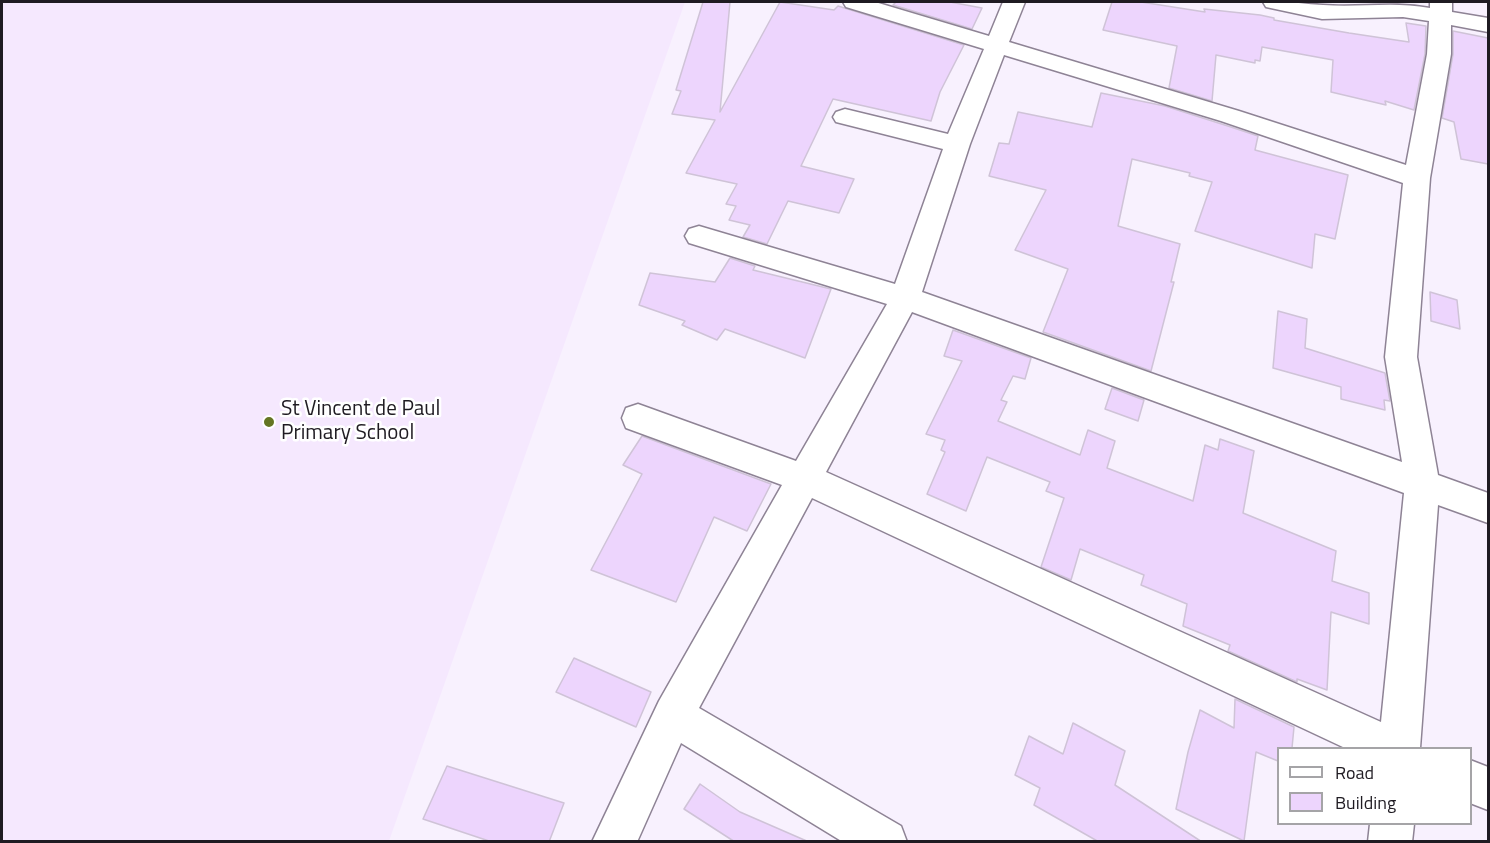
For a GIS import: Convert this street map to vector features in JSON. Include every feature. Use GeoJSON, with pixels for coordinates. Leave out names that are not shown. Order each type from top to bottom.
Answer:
{"type":"FeatureCollection","features":[{"type":"Feature","properties":{"kind":"street"},"geometry":{"type":"LineString","coordinates":[[854,2],[1230,116],[1417,178]]}},
{"type":"Feature","properties":{"kind":"street"},"geometry":{"type":"LineString","coordinates":[[614,842],[674,715],[906,297],[957,144],[1014,2]]}},
{"type":"Feature","properties":{"kind":"street"},"geometry":{"type":"LineString","coordinates":[[1274,2],[1322,12],[1441,8],[1488,25]]}},
{"type":"Feature","properties":{"kind":"street"},"geometry":{"type":"LineString","coordinates":[[1399,747],[1422,482],[1401,357],[1417,178],[1439,54],[1441,8]]}},
{"type":"Feature","properties":{"kind":"street"},"geometry":{"type":"LineString","coordinates":[[845,117],[957,144]]}},
{"type":"Feature","properties":{"kind":"street"},"geometry":{"type":"LineString","coordinates":[[699,236],[906,297],[1422,482],[1488,508]]}},
{"type":"Feature","properties":{"kind":"street"},"geometry":{"type":"LineString","coordinates":[[638,418],[806,479],[1388,747]]}},
{"type":"Feature","properties":{"kind":"street"},"geometry":{"type":"LineString","coordinates":[[674,715],[885,842]]}},
{"type":"Feature","properties":{"kind":"street"},"geometry":{"type":"LineString","coordinates":[[1472,782],[1488,789]]}},
{"type":"Feature","properties":{"kind":"street"},"geometry":{"type":"LineString","coordinates":[[1390,842],[1392,825]]}},
{"type":"Feature","properties":{"kind":"shaded area","name":"St Vincent de Paul Primary School"},"geometry":{"type":"Polygon","coordinates":[[[2,2],[685,2],[389,841],[2,841],[2,2]]]}},
{"type":"Feature","properties":{"kind":"building"},"geometry":{"type":"Polygon","coordinates":[[[703,2],[730,2],[720,112],[780,2],[834,10],[838,6],[964,45],[940,92],[931,121],[833,99],[801,166],[854,179],[839,213],[788,201],[767,244],[743,237],[750,225],[729,220],[736,206],[726,204],[737,184],[686,173],[715,120],[672,114],[681,91],[676,90],[703,2]]]}},
{"type":"Feature","properties":{"kind":"building"},"geometry":{"type":"Polygon","coordinates":[[[896,2],[950,2],[982,8],[972,29],[893,5],[896,2]]]}},
{"type":"Feature","properties":{"kind":"building"},"geometry":{"type":"Polygon","coordinates":[[[1112,2],[1141,2],[1205,12],[1204,9],[1260,15],[1274,18],[1274,20],[1409,42],[1406,23],[1426,26],[1425,54],[1414,110],[1385,101],[1386,105],[1331,92],[1333,60],[1262,47],[1260,61],[1255,60],[1255,63],[1216,55],[1212,101],[1169,88],[1177,46],[1103,30],[1112,2]]]}},
{"type":"Feature","properties":{"kind":"building"},"geometry":{"type":"Polygon","coordinates":[[[1453,31],[1488,38],[1488,164],[1461,159],[1454,122],[1442,118],[1453,54],[1453,31]]]}},
{"type":"Feature","properties":{"kind":"building"},"geometry":{"type":"Polygon","coordinates":[[[1101,93],[1165,106],[1231,127],[1258,136],[1255,150],[1348,175],[1335,239],[1315,234],[1312,268],[1195,231],[1212,182],[1189,176],[1190,173],[1132,159],[1118,226],[1180,244],[1171,282],[1174,282],[1151,371],[1043,332],[1068,269],[1015,250],[1046,190],[989,176],[999,143],[1009,144],[1018,112],[1092,127],[1101,93]]]}},
{"type":"Feature","properties":{"kind":"building"},"geometry":{"type":"Polygon","coordinates":[[[730,258],[755,266],[753,270],[831,289],[805,358],[725,329],[717,340],[682,325],[685,321],[639,305],[650,273],[715,282],[730,258]]]}},
{"type":"Feature","properties":{"kind":"building"},"geometry":{"type":"Polygon","coordinates":[[[1430,292],[1457,300],[1460,329],[1431,321],[1430,292]]]}},
{"type":"Feature","properties":{"kind":"building"},"geometry":{"type":"Polygon","coordinates":[[[1278,311],[1307,319],[1305,348],[1385,373],[1390,401],[1384,400],[1385,410],[1341,399],[1341,387],[1273,368],[1278,311]]]}},
{"type":"Feature","properties":{"kind":"building"},"geometry":{"type":"Polygon","coordinates":[[[953,330],[1031,358],[1025,379],[1013,376],[1001,400],[1007,402],[998,421],[1080,455],[1088,430],[1115,441],[1107,468],[1193,501],[1205,445],[1218,450],[1220,439],[1254,451],[1243,513],[1336,551],[1332,581],[1369,593],[1369,624],[1331,612],[1327,690],[1297,679],[1297,682],[1228,651],[1230,645],[1183,626],[1187,604],[1141,585],[1144,575],[1080,549],[1071,580],[1041,567],[1064,498],[1046,491],[1050,482],[987,457],[966,511],[927,494],[945,452],[941,450],[945,440],[926,434],[962,361],[944,356],[953,330]]]}},
{"type":"Feature","properties":{"kind":"building"},"geometry":{"type":"Polygon","coordinates":[[[1112,388],[1144,400],[1138,421],[1105,409],[1112,388]]]}},
{"type":"Feature","properties":{"kind":"building"},"geometry":{"type":"Polygon","coordinates":[[[642,436],[771,484],[747,531],[714,517],[676,602],[591,570],[642,474],[623,465],[642,436]]]}},
{"type":"Feature","properties":{"kind":"building"},"geometry":{"type":"Polygon","coordinates":[[[574,658],[651,692],[636,727],[556,692],[574,658]]]}},
{"type":"Feature","properties":{"kind":"building"},"geometry":{"type":"Polygon","coordinates":[[[1235,699],[1294,727],[1292,747],[1277,747],[1277,761],[1256,752],[1244,841],[1176,809],[1200,710],[1234,728],[1235,699]]]}},
{"type":"Feature","properties":{"kind":"building"},"geometry":{"type":"Polygon","coordinates":[[[1073,723],[1125,751],[1115,785],[1202,842],[1099,842],[1034,805],[1040,788],[1015,775],[1029,736],[1063,754],[1073,723]]]}},
{"type":"Feature","properties":{"kind":"building"},"geometry":{"type":"Polygon","coordinates":[[[447,766],[564,803],[549,842],[492,842],[423,819],[447,766]]]}},
{"type":"Feature","properties":{"kind":"building"},"geometry":{"type":"Polygon","coordinates":[[[700,784],[740,812],[809,842],[735,842],[684,809],[700,784]]]}},
{"type":"Feature","properties":{"kind":"place","name":"St Vincent de Paul Primary School"},"geometry":{"type":"Point","coordinates":[269,422]}}]}
